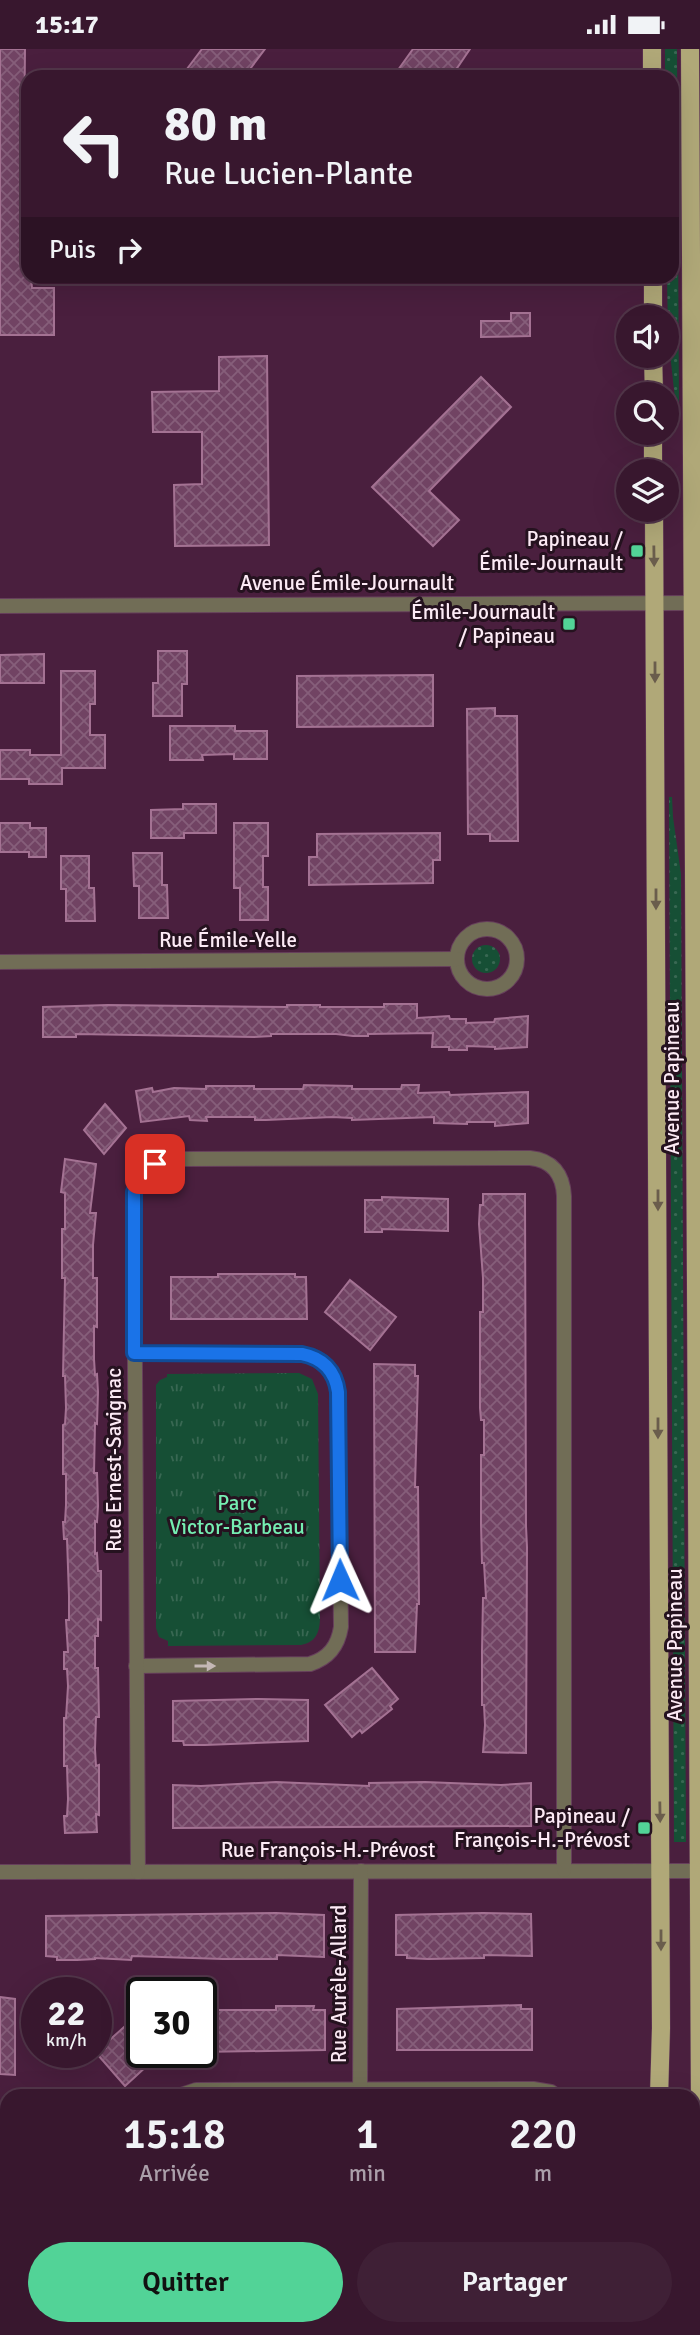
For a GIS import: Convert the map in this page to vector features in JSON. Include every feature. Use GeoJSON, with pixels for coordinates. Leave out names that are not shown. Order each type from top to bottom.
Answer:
{"type":"FeatureCollection","features":[{"type":"Feature","properties":{"kind":"main road"},"geometry":{"type":"LineString","coordinates":[[652,49],[652,70]]}},
{"type":"Feature","properties":{"kind":"main road","name":"Avenue Papineau"},"geometry":{"type":"LineString","coordinates":[[690,49],[700,2089]]}},
{"type":"Feature","properties":{"kind":"main road"},"geometry":{"type":"LineString","coordinates":[[653,284],[653,305]]}},
{"type":"Feature","properties":{"kind":"main road","name":"Avenue Papineau"},"geometry":{"type":"LineString","coordinates":[[654,522],[662,2028],[659,2089]]}},
{"type":"Feature","properties":{"kind":"street","name":"Avenue Émile-Journault"},"geometry":{"type":"LineString","coordinates":[[0,606],[693,603]]}},
{"type":"Feature","properties":{"kind":"street"},"geometry":{"type":"LineString","coordinates":[[488,929],[507,937],[517,956],[509,979],[496,988],[486,989],[476,987],[464,978],[457,959],[464,940],[473,933],[488,929]]}},
{"type":"Feature","properties":{"kind":"street","name":"Rue Émile-Yelle"},"geometry":{"type":"LineString","coordinates":[[0,962],[457,959]]}},
{"type":"Feature","properties":{"kind":"street","name":"Rue Ernest-Savignac"},"geometry":{"type":"LineString","coordinates":[[138,1872],[134,1192],[141,1176],[155,1164],[181,1159],[530,1158],[541,1160],[554,1168],[561,1178],[564,1196],[564,1870]]}},
{"type":"Feature","properties":{"kind":"street"},"geometry":{"type":"LineString","coordinates":[[134,1353],[302,1354],[319,1360],[329,1368],[338,1392],[341,1601],[341,1627],[336,1645],[323,1659],[310,1664],[136,1666]]}},
{"type":"Feature","properties":{"kind":"street","name":"Rue Aurèle-Allard"},"geometry":{"type":"LineString","coordinates":[[360,1871],[360,2089]]}},
{"type":"Feature","properties":{"kind":"street","name":"Rue François-H.-Prévost"},"geometry":{"type":"LineString","coordinates":[[0,1872],[699,1871]]}},
{"type":"Feature","properties":{"kind":"green space"},"geometry":{"type":"Polygon","coordinates":[[[665,49],[677,49],[677,70],[665,70],[665,49]]]}},
{"type":"Feature","properties":{"kind":"green space"},"geometry":{"type":"Polygon","coordinates":[[[667,284],[678,284],[678,305],[667,305],[667,284]]]}},
{"type":"Feature","properties":{"kind":"green space"},"geometry":{"type":"Polygon","coordinates":[[[672,368],[679,368],[679,382],[673,382],[672,368]]]}},
{"type":"Feature","properties":{"kind":"green space"},"geometry":{"type":"Polygon","coordinates":[[[669,797],[672,797],[681,874],[686,1842],[674,1842],[669,797]]]}},
{"type":"Feature","properties":{"kind":"green space"},"geometry":{"type":"Polygon","coordinates":[[[486,945],[496,949],[500,959],[496,969],[486,973],[476,969],[472,959],[476,949],[486,945]]]}},
{"type":"Feature","properties":{"kind":"green space","name":"Parc Victor-Barbeau"},"geometry":{"type":"Polygon","coordinates":[[[299,1373],[312,1379],[318,1394],[320,1616],[316,1635],[311,1641],[301,1645],[168,1646],[168,1641],[159,1637],[156,1628],[156,1385],[167,1377],[167,1374],[299,1373]]]}},
{"type":"Feature","properties":{"kind":"building"},"geometry":{"type":"Polygon","coordinates":[[[0,49],[25,49],[25,70],[21,70],[21,284],[32,284],[32,288],[54,288],[54,335],[0,335],[0,49]]]}},
{"type":"Feature","properties":{"kind":"building"},"geometry":{"type":"Polygon","coordinates":[[[202,49],[265,49],[249,70],[186,70],[202,49]]]}},
{"type":"Feature","properties":{"kind":"building"},"geometry":{"type":"Polygon","coordinates":[[[413,49],[470,49],[456,70],[398,70],[413,49]]]}},
{"type":"Feature","properties":{"kind":"building"},"geometry":{"type":"Polygon","coordinates":[[[511,313],[530,313],[530,336],[481,337],[481,321],[511,321],[511,313]]]}},
{"type":"Feature","properties":{"kind":"building"},"geometry":{"type":"Polygon","coordinates":[[[267,356],[269,545],[175,546],[174,485],[202,484],[202,432],[153,432],[152,392],[219,391],[219,357],[267,356]]]}},
{"type":"Feature","properties":{"kind":"building"},"geometry":{"type":"Polygon","coordinates":[[[481,377],[511,407],[429,491],[459,520],[433,546],[372,487],[481,377]]]}},
{"type":"Feature","properties":{"kind":"building"},"geometry":{"type":"Polygon","coordinates":[[[158,651],[187,651],[187,684],[182,684],[182,716],[153,716],[153,683],[158,683],[158,651]]]}},
{"type":"Feature","properties":{"kind":"building"},"geometry":{"type":"Polygon","coordinates":[[[44,654],[44,683],[0,683],[0,655],[44,654]]]}},
{"type":"Feature","properties":{"kind":"building"},"geometry":{"type":"Polygon","coordinates":[[[61,671],[95,671],[95,704],[90,704],[90,735],[105,735],[105,768],[62,768],[62,784],[29,784],[29,779],[0,779],[0,750],[30,750],[30,755],[61,755],[61,671]]]}},
{"type":"Feature","properties":{"kind":"building"},"geometry":{"type":"Polygon","coordinates":[[[433,675],[433,726],[297,727],[297,676],[433,675]]]}},
{"type":"Feature","properties":{"kind":"building"},"geometry":{"type":"Polygon","coordinates":[[[495,708],[495,716],[517,716],[518,841],[490,841],[490,834],[468,834],[467,709],[495,708]]]}},
{"type":"Feature","properties":{"kind":"building"},"geometry":{"type":"Polygon","coordinates":[[[170,726],[235,726],[235,731],[267,731],[267,759],[234,759],[234,754],[202,755],[203,760],[170,760],[170,726]]]}},
{"type":"Feature","properties":{"kind":"building"},"geometry":{"type":"Polygon","coordinates":[[[183,804],[216,804],[216,833],[184,833],[184,838],[151,838],[151,810],[183,809],[183,804]]]}},
{"type":"Feature","properties":{"kind":"building"},"geometry":{"type":"Polygon","coordinates":[[[0,823],[30,823],[30,828],[46,828],[46,857],[29,857],[29,852],[0,852],[0,823]]]}},
{"type":"Feature","properties":{"kind":"building"},"geometry":{"type":"Polygon","coordinates":[[[234,823],[268,823],[268,856],[263,856],[263,887],[268,887],[268,920],[240,920],[240,888],[234,888],[234,823]]]}},
{"type":"Feature","properties":{"kind":"building"},"geometry":{"type":"Polygon","coordinates":[[[440,833],[440,860],[433,860],[433,883],[309,885],[309,857],[317,857],[317,834],[440,833]]]}},
{"type":"Feature","properties":{"kind":"building"},"geometry":{"type":"Polygon","coordinates":[[[133,853],[162,853],[162,885],[167,885],[168,918],[139,918],[139,886],[134,886],[133,853]]]}},
{"type":"Feature","properties":{"kind":"building"},"geometry":{"type":"Polygon","coordinates":[[[61,856],[89,856],[89,888],[94,888],[95,921],[66,921],[66,889],[61,889],[61,856]]]}},
{"type":"Feature","properties":{"kind":"building"},"geometry":{"type":"Polygon","coordinates":[[[384,1004],[417,1004],[417,1018],[449,1016],[450,1019],[466,1019],[466,1023],[494,1022],[495,1019],[528,1016],[527,1047],[495,1049],[467,1046],[467,1050],[449,1050],[449,1047],[432,1047],[433,1033],[368,1036],[271,1034],[254,1037],[76,1034],[76,1037],[43,1037],[43,1007],[384,1007],[384,1004]]]}},
{"type":"Feature","properties":{"kind":"building"},"geometry":{"type":"Polygon","coordinates":[[[304,1085],[401,1089],[402,1085],[419,1085],[418,1093],[449,1092],[450,1095],[528,1092],[528,1123],[495,1126],[495,1122],[434,1123],[434,1117],[255,1120],[255,1117],[206,1117],[207,1121],[190,1120],[189,1116],[141,1122],[136,1091],[152,1088],[153,1092],[174,1088],[206,1089],[206,1086],[303,1089],[304,1085]]]}},
{"type":"Feature","properties":{"kind":"building"},"geometry":{"type":"Polygon","coordinates":[[[105,1104],[126,1128],[104,1154],[84,1130],[105,1104]]]}},
{"type":"Feature","properties":{"kind":"building"},"geometry":{"type":"Polygon","coordinates":[[[65,1159],[96,1164],[90,1213],[96,1213],[93,1278],[97,1278],[94,1359],[98,1392],[94,1473],[97,1473],[95,1554],[97,1553],[98,1571],[101,1571],[101,1620],[98,1619],[98,1636],[95,1636],[99,1717],[96,1717],[95,1749],[96,1766],[99,1765],[97,1832],[65,1833],[64,1816],[67,1816],[68,1799],[67,1766],[64,1766],[64,1718],[68,1686],[64,1652],[68,1652],[66,1620],[69,1620],[69,1596],[67,1539],[64,1539],[63,1522],[66,1505],[66,1474],[63,1474],[63,1425],[66,1408],[63,1376],[65,1278],[62,1278],[65,1193],[61,1192],[65,1159]]]}},
{"type":"Feature","properties":{"kind":"building"},"geometry":{"type":"Polygon","coordinates":[[[483,1194],[525,1194],[526,1753],[483,1752],[483,1598],[486,1598],[481,1524],[484,1420],[481,1420],[480,1408],[480,1312],[483,1312],[483,1278],[479,1224],[483,1194]]]}},
{"type":"Feature","properties":{"kind":"building"},"geometry":{"type":"Polygon","coordinates":[[[382,1197],[448,1199],[448,1231],[382,1229],[382,1232],[365,1232],[365,1200],[382,1200],[382,1197]]]}},
{"type":"Feature","properties":{"kind":"building"},"geometry":{"type":"Polygon","coordinates":[[[218,1274],[295,1274],[295,1277],[306,1277],[307,1319],[171,1319],[171,1277],[218,1277],[218,1274]]]}},
{"type":"Feature","properties":{"kind":"building"},"geometry":{"type":"Polygon","coordinates":[[[350,1280],[396,1317],[370,1350],[325,1312],[350,1280]]]}},
{"type":"Feature","properties":{"kind":"building"},"geometry":{"type":"Polygon","coordinates":[[[374,1364],[415,1365],[415,1376],[418,1376],[415,1487],[418,1487],[419,1604],[415,1652],[375,1652],[374,1364]]]}},
{"type":"Feature","properties":{"kind":"building"},"geometry":{"type":"Polygon","coordinates":[[[372,1668],[398,1699],[390,1706],[392,1709],[362,1733],[360,1730],[352,1737],[325,1705],[372,1668]]]}},
{"type":"Feature","properties":{"kind":"building"},"geometry":{"type":"Polygon","coordinates":[[[308,1700],[308,1741],[184,1745],[183,1741],[173,1741],[173,1701],[308,1700]]]}},
{"type":"Feature","properties":{"kind":"building"},"geometry":{"type":"Polygon","coordinates":[[[276,1782],[369,1786],[369,1783],[531,1783],[531,1826],[173,1828],[173,1785],[276,1782]]]}},
{"type":"Feature","properties":{"kind":"building"},"geometry":{"type":"Polygon","coordinates":[[[276,1913],[324,1915],[324,1957],[277,1955],[277,1959],[223,1959],[132,1956],[131,1960],[57,1960],[57,1957],[46,1956],[46,1916],[276,1913]]]}},
{"type":"Feature","properties":{"kind":"building"},"geometry":{"type":"Polygon","coordinates":[[[531,1914],[532,1956],[484,1955],[484,1958],[428,1959],[396,1955],[396,1915],[531,1914]]]}},
{"type":"Feature","properties":{"kind":"building"},"geometry":{"type":"Polygon","coordinates":[[[0,1997],[15,1999],[15,2075],[0,2074],[0,1997]]]}},
{"type":"Feature","properties":{"kind":"building"},"geometry":{"type":"Polygon","coordinates":[[[521,2005],[521,2009],[532,2009],[532,2050],[397,2050],[397,2009],[521,2005]]]}},
{"type":"Feature","properties":{"kind":"building"},"geometry":{"type":"Polygon","coordinates":[[[276,2006],[314,2006],[313,2010],[325,2010],[325,2050],[217,2052],[217,2010],[276,2010],[276,2006]]]}},
{"type":"Feature","properties":{"kind":"building"},"geometry":{"type":"Polygon","coordinates":[[[126,2025],[126,2068],[145,2068],[125,2086],[109,2068],[112,2068],[112,2038],[126,2025]]]}},
{"type":"Feature","properties":{"kind":"place","name":"Papineau / Émile-Journault"},"geometry":{"type":"Point","coordinates":[637,551]}},
{"type":"Feature","properties":{"kind":"place","name":"Émile-Journault / Papineau"},"geometry":{"type":"Point","coordinates":[569,624]}},
{"type":"Feature","properties":{"kind":"place","name":"Papineau / François-H.-Prévost"},"geometry":{"type":"Point","coordinates":[644,1828]}},
{"type":"Feature","properties":{"kind":"route"},"geometry":{"type":"LineString","coordinates":[[155,1164],[141,1176],[134,1192],[134,1353],[302,1354],[319,1360],[329,1368],[338,1392],[340,1580]]}}]}
